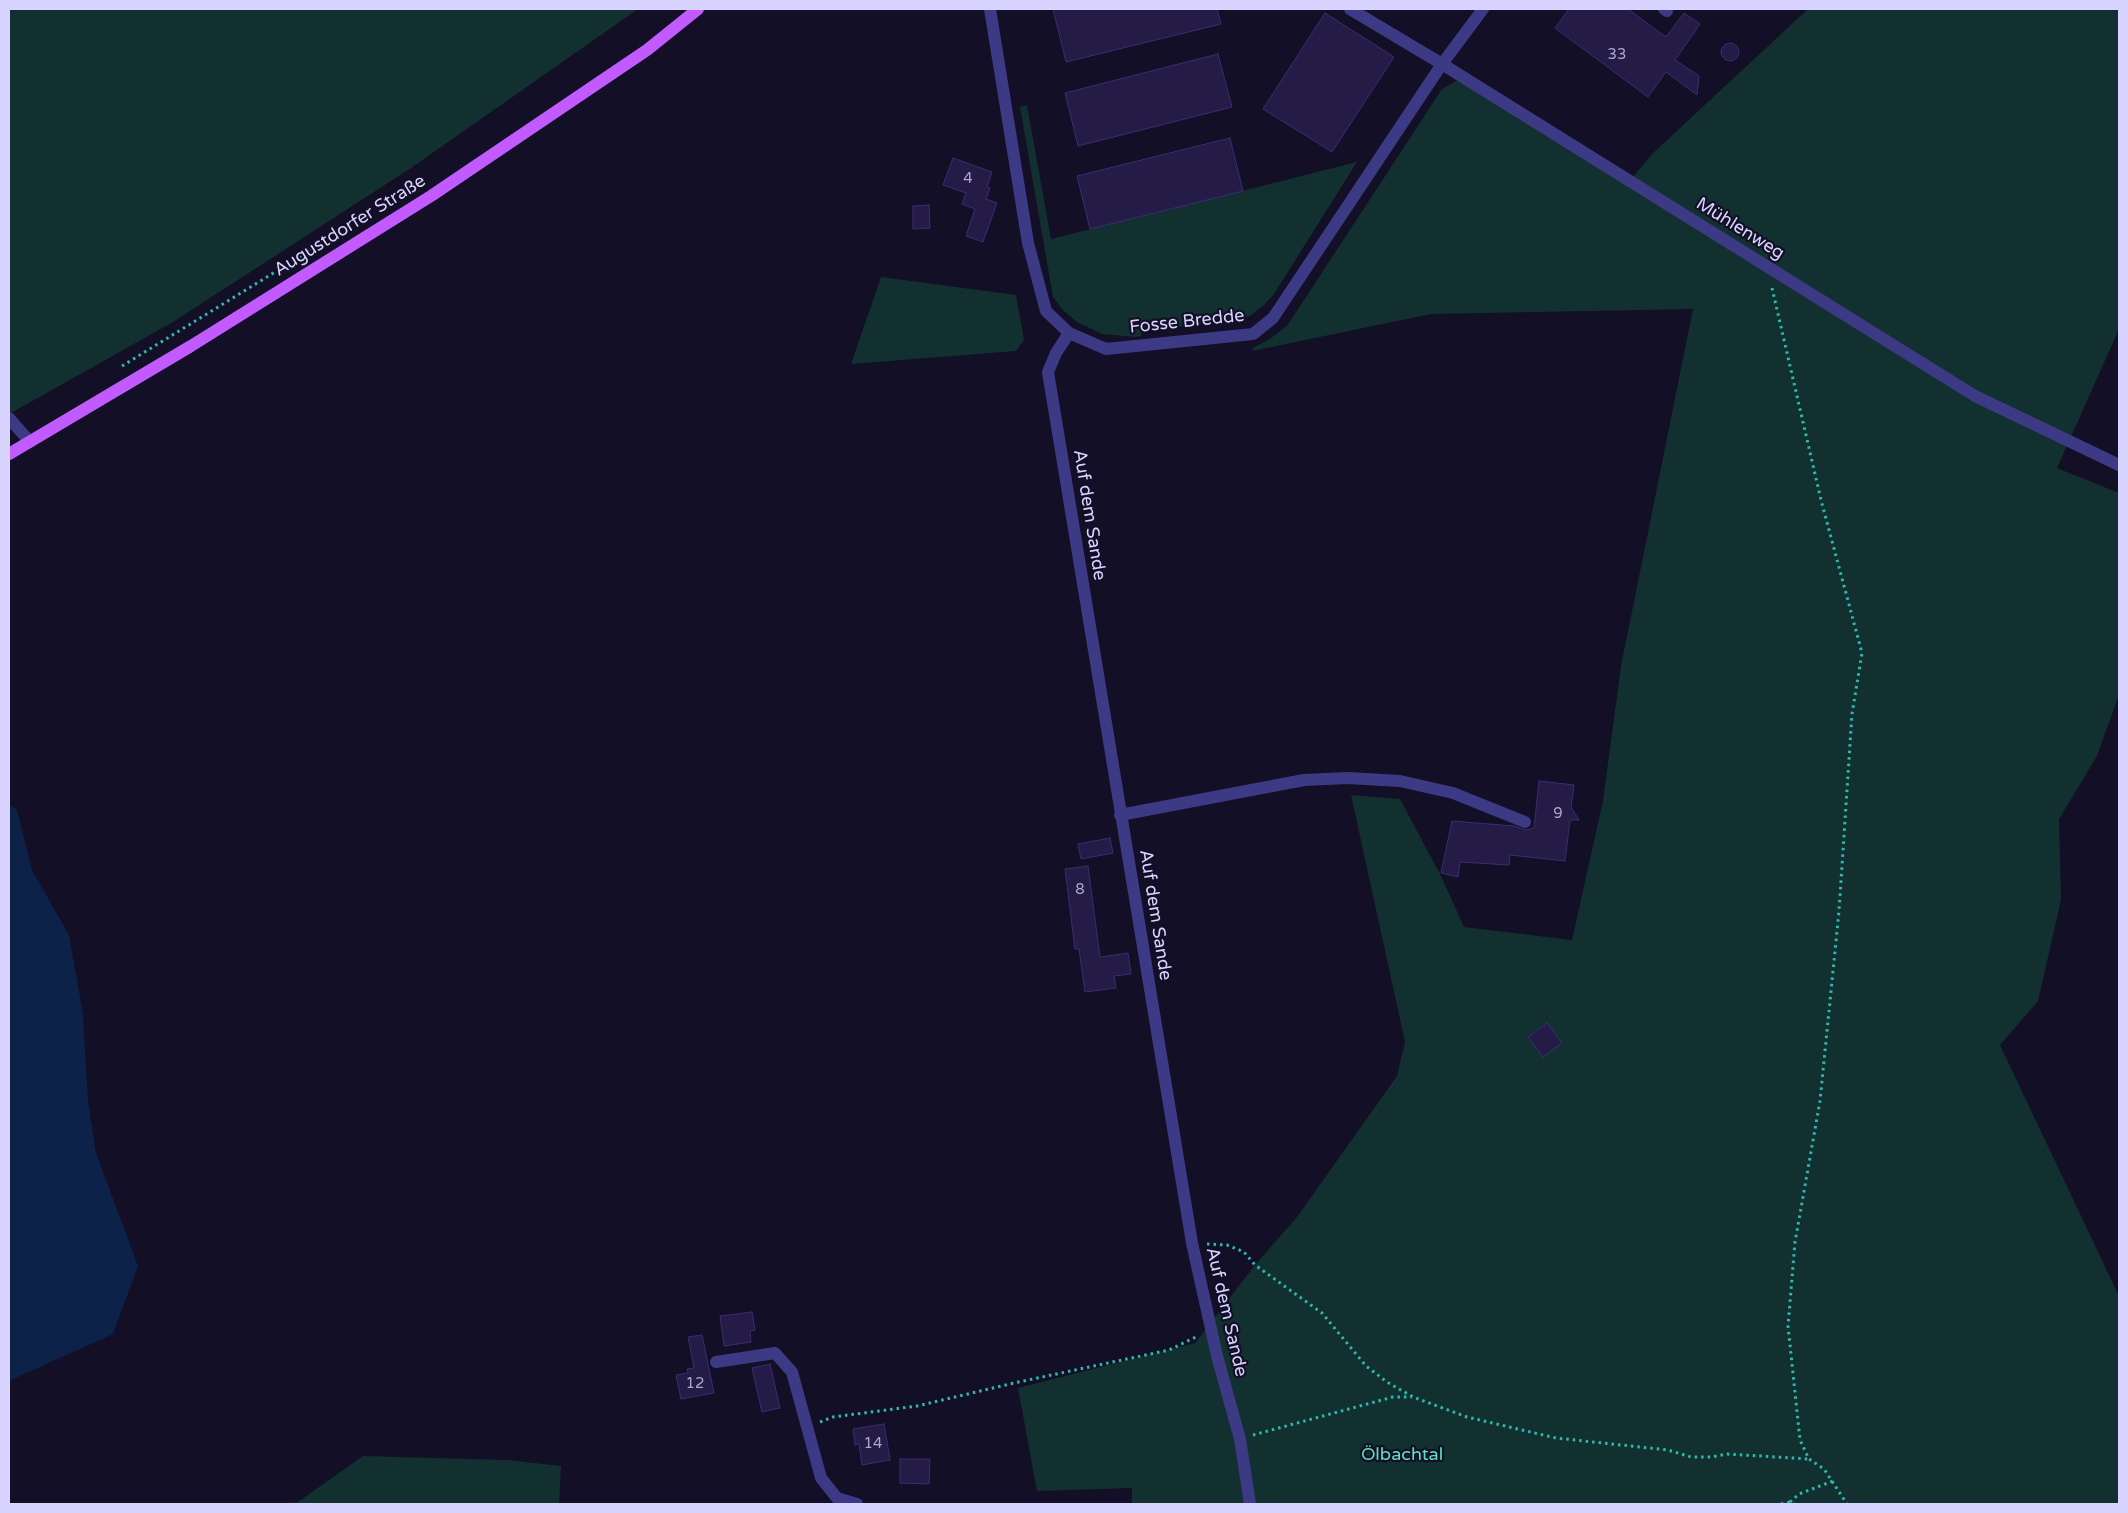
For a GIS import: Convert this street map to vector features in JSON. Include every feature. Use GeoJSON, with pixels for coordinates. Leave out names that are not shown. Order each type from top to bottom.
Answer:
{"type":"FeatureCollection","features":[{"type":"Feature","properties":{"kind":"main road","name":"Augustdorfer Straße"},"geometry":{"type":"LineString","coordinates":[[9,454],[191,346],[431,196],[647,50],[698,9]]}},
{"type":"Feature","properties":{"kind":"street","name":"Fosse Bredde"},"geometry":{"type":"LineString","coordinates":[[990,9],[1028,243],[1046,311],[1069,333],[1106,349],[1253,334],[1273,318],[1442,64],[1483,9]]}},
{"type":"Feature","properties":{"kind":"street","name":"Mühlenweg"},"geometry":{"type":"LineString","coordinates":[[1350,9],[1442,64],[1975,396],[2119,465]]}},
{"type":"Feature","properties":{"kind":"street","name":"Auf dem Sande"},"geometry":{"type":"LineString","coordinates":[[1069,333],[1056,353],[1048,372],[1192,1243],[1240,1439],[1250,1504]]}},
{"type":"Feature","properties":{"kind":"street"},"geometry":{"type":"LineString","coordinates":[[9,418],[30,442]]}},
{"type":"Feature","properties":{"kind":"street"},"geometry":{"type":"LineString","coordinates":[[1120,815],[1304,780],[1348,778],[1400,781],[1453,793],[1525,822]]}},
{"type":"Feature","properties":{"kind":"street"},"geometry":{"type":"LineString","coordinates":[[716,1362],[775,1353],[792,1372],[821,1478],[837,1498],[857,1504]]}},
{"type":"Feature","properties":{"kind":"path"},"geometry":{"type":"LineString","coordinates":[[121,367],[322,243]]}},
{"type":"Feature","properties":{"kind":"path"},"geometry":{"type":"LineString","coordinates":[[1767,266],[1821,500],[1862,654],[1860,679],[1852,714],[1840,891],[1820,1101],[1795,1242],[1788,1326],[1800,1440],[1809,1459]]}},
{"type":"Feature","properties":{"kind":"path"},"geometry":{"type":"LineString","coordinates":[[1192,1243],[1227,1245],[1244,1252],[1255,1265],[1322,1313],[1366,1366],[1413,1397],[1467,1417],[1556,1438],[1668,1450],[1691,1457],[1712,1457],[1727,1454],[1809,1459],[1824,1469],[1847,1504]]}},
{"type":"Feature","properties":{"kind":"path"},"geometry":{"type":"LineString","coordinates":[[807,1426],[833,1417],[917,1406],[1169,1350],[1212,1329]]}},
{"type":"Feature","properties":{"kind":"path"},"geometry":{"type":"LineString","coordinates":[[1240,1439],[1393,1397],[1413,1397]]}},
{"type":"Feature","properties":{"kind":"path"},"geometry":{"type":"LineString","coordinates":[[1782,1504],[1790,1502],[1799,1494],[1833,1481]]}},
{"type":"Feature","properties":{"kind":"path"},"geometry":{"type":"LineString","coordinates":[[1790,1502],[1794,1504]]}},
{"type":"Feature","properties":{"kind":"green space"},"geometry":{"type":"Polygon","coordinates":[[[9,9],[638,9],[411,168],[173,322],[11,413],[9,410],[9,9]]]}},
{"type":"Feature","properties":{"kind":"green space","name":"Ölbachtal"},"geometry":{"type":"Polygon","coordinates":[[[1808,9],[2119,9],[2119,329],[2057,468],[2119,493],[2119,695],[2097,756],[2059,819],[2061,900],[2038,1001],[2000,1045],[2119,1296],[2119,1504],[1132,1504],[1132,1488],[1037,1491],[1018,1388],[1195,1343],[1255,1265],[1297,1217],[1397,1076],[1405,1042],[1351,795],[1400,799],[1440,874],[1464,927],[1572,940],[1603,801],[1621,666],[1693,309],[1431,314],[1252,351],[1254,347],[1267,341],[1287,326],[1442,89],[1458,80],[1633,177],[1652,154],[1808,9]]]}},
{"type":"Feature","properties":{"kind":"green space"},"geometry":{"type":"Polygon","coordinates":[[[1027,105],[1051,239],[1357,162],[1274,294],[1250,316],[1232,321],[1142,331],[1141,336],[1135,337],[1102,334],[1077,322],[1063,310],[1053,297],[1020,107],[1027,105]]]}},
{"type":"Feature","properties":{"kind":"green space"},"geometry":{"type":"Polygon","coordinates":[[[881,277],[1016,295],[1024,340],[1016,351],[851,364],[881,277]]]}},
{"type":"Feature","properties":{"kind":"green space"},"geometry":{"type":"Polygon","coordinates":[[[363,1456],[507,1460],[561,1466],[559,1504],[268,1504],[298,1502],[363,1456]]]}},
{"type":"Feature","properties":{"kind":"water"},"geometry":{"type":"Polygon","coordinates":[[[9,804],[17,810],[32,870],[69,935],[83,1014],[88,1102],[96,1153],[138,1266],[113,1334],[9,1381],[9,804]]]}},
{"type":"Feature","properties":{"kind":"building"},"geometry":{"type":"Polygon","coordinates":[[[1053,9],[1217,9],[1221,24],[1066,62],[1053,9]]]}},
{"type":"Feature","properties":{"kind":"building"},"geometry":{"type":"Polygon","coordinates":[[[1569,9],[1628,9],[1666,37],[1684,13],[1700,24],[1675,60],[1699,76],[1697,95],[1666,72],[1648,97],[1555,28],[1569,9]]]}},
{"type":"Feature","properties":{"kind":"building"},"geometry":{"type":"Polygon","coordinates":[[[1325,13],[1394,57],[1332,152],[1263,109],[1325,13]]]}},
{"type":"Feature","properties":{"kind":"building"},"geometry":{"type":"Polygon","coordinates":[[[1730,43],[1736,46],[1739,52],[1736,58],[1730,61],[1724,58],[1721,52],[1724,46],[1730,43]]]}},
{"type":"Feature","properties":{"kind":"building"},"geometry":{"type":"Polygon","coordinates":[[[1218,54],[1232,107],[1078,146],[1065,93],[1218,54]]]}},
{"type":"Feature","properties":{"kind":"building"},"geometry":{"type":"Polygon","coordinates":[[[1230,138],[1243,191],[1090,229],[1077,176],[1230,138]]]}},
{"type":"Feature","properties":{"kind":"building"},"geometry":{"type":"Polygon","coordinates":[[[953,158],[992,172],[987,187],[990,188],[986,199],[997,203],[983,242],[966,236],[975,209],[962,204],[966,193],[943,185],[953,158]]]}},
{"type":"Feature","properties":{"kind":"building"},"geometry":{"type":"Polygon","coordinates":[[[929,205],[930,228],[913,229],[913,206],[929,205]]]}},
{"type":"Feature","properties":{"kind":"building"},"geometry":{"type":"Polygon","coordinates":[[[1539,781],[1574,785],[1571,807],[1579,820],[1570,820],[1565,861],[1510,855],[1509,865],[1460,862],[1458,877],[1441,873],[1452,821],[1514,826],[1526,830],[1534,828],[1539,781]]]}},
{"type":"Feature","properties":{"kind":"building"},"geometry":{"type":"Polygon","coordinates":[[[1110,838],[1113,853],[1081,859],[1078,844],[1110,838]]]}},
{"type":"Feature","properties":{"kind":"building"},"geometry":{"type":"Polygon","coordinates":[[[1088,866],[1100,957],[1128,953],[1131,974],[1114,976],[1116,988],[1085,992],[1079,949],[1075,949],[1065,869],[1088,866]]]}},
{"type":"Feature","properties":{"kind":"building"},"geometry":{"type":"Polygon","coordinates":[[[1547,1023],[1562,1043],[1543,1057],[1528,1037],[1547,1023]]]}},
{"type":"Feature","properties":{"kind":"building"},"geometry":{"type":"Polygon","coordinates":[[[752,1312],[755,1330],[750,1331],[751,1342],[724,1346],[720,1316],[752,1312]]]}},
{"type":"Feature","properties":{"kind":"building"},"geometry":{"type":"Polygon","coordinates":[[[702,1335],[714,1393],[681,1399],[676,1375],[688,1373],[687,1369],[694,1368],[688,1337],[702,1335]]]}},
{"type":"Feature","properties":{"kind":"building"},"geometry":{"type":"Polygon","coordinates":[[[770,1364],[780,1408],[762,1412],[752,1368],[770,1364]]]}},
{"type":"Feature","properties":{"kind":"building"},"geometry":{"type":"Polygon","coordinates":[[[884,1424],[890,1460],[862,1465],[859,1444],[855,1445],[853,1429],[884,1424]]]}},
{"type":"Feature","properties":{"kind":"building"},"geometry":{"type":"Polygon","coordinates":[[[900,1459],[930,1459],[929,1484],[900,1483],[900,1459]]]}}]}
